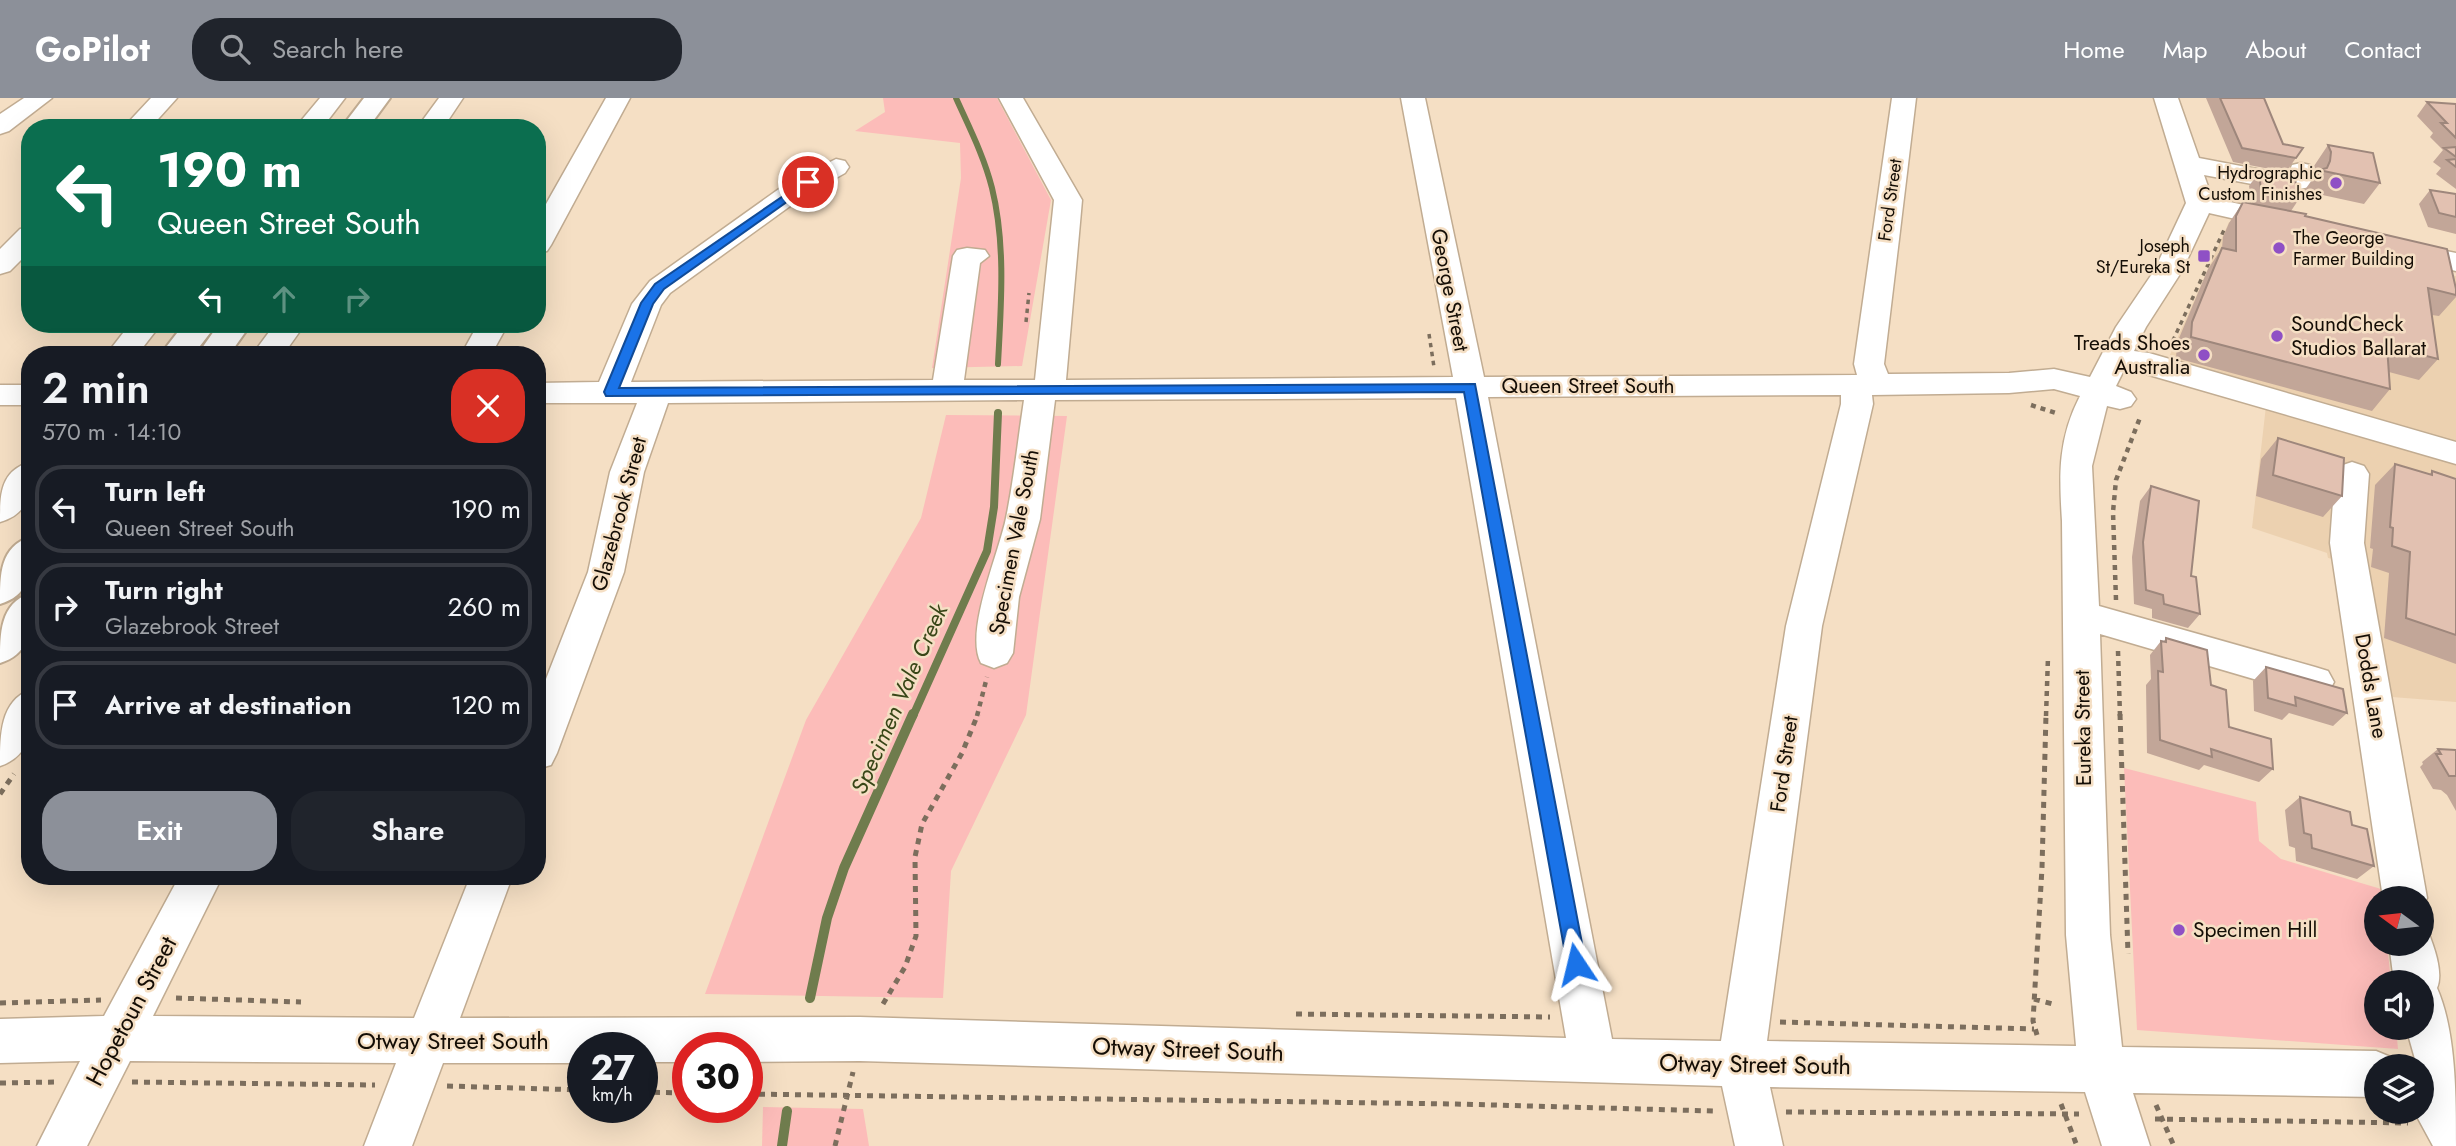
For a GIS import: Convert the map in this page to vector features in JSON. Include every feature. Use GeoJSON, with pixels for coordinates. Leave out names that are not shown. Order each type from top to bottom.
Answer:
{"type":"FeatureCollection","features":[{"type":"Feature","properties":{"kind":"main road"},"geometry":{"type":"LineString","coordinates":[[361,119],[377,98]]}},
{"type":"Feature","properties":{"kind":"main road"},"geometry":{"type":"LineString","coordinates":[[389,119],[404,98]]}},
{"type":"Feature","properties":{"kind":"main road"},"geometry":{"type":"LineString","coordinates":[[0,590],[21,562]]}},
{"type":"Feature","properties":{"kind":"main road"},"geometry":{"type":"LineString","coordinates":[[0,648],[21,619]]}},
{"type":"Feature","properties":{"kind":"street"},"geometry":{"type":"LineString","coordinates":[[0,126],[40,98]]}},
{"type":"Feature","properties":{"kind":"street"},"geometry":{"type":"LineString","coordinates":[[145,119],[165,98]]}},
{"type":"Feature","properties":{"kind":"street"},"geometry":{"type":"LineString","coordinates":[[316,119],[333,98]]}},
{"type":"Feature","properties":{"kind":"street"},"geometry":{"type":"LineString","coordinates":[[436,119],[451,98]]}},
{"type":"Feature","properties":{"kind":"street"},"geometry":{"type":"LineString","coordinates":[[546,228],[618,98]]}},
{"type":"Feature","properties":{"kind":"street","name":"Specimen Vale South"},"geometry":{"type":"LineString","coordinates":[[994,653],[1001,597],[1023,519],[1045,389],[1068,200],[1011,98]]}},
{"type":"Feature","properties":{"kind":"street","name":"George Street"},"geometry":{"type":"LineString","coordinates":[[1413,98],[1470,387],[1593,1061]]}},
{"type":"Feature","properties":{"kind":"street","name":"Ford Street"},"geometry":{"type":"LineString","coordinates":[[1756,1129],[1744,1043],[1804,626],[1857,404],[1866,385],[1904,98]]}},
{"type":"Feature","properties":{"kind":"street"},"geometry":{"type":"LineString","coordinates":[[2166,98],[2200,203],[2313,229]]}},
{"type":"Feature","properties":{"kind":"street"},"geometry":{"type":"LineString","coordinates":[[2187,164],[2289,183],[2301,181],[2301,171]]}},
{"type":"Feature","properties":{"kind":"street"},"geometry":{"type":"LineString","coordinates":[[611,392],[647,303],[660,287],[795,190],[836,167]]}},
{"type":"Feature","properties":{"kind":"street","name":"Eureka Street"},"geometry":{"type":"LineString","coordinates":[[2128,1137],[2070,1071],[2088,935],[2099,620],[2079,521],[2075,466],[2078,441],[2102,398],[2131,327],[2168,271],[2200,203]]}},
{"type":"Feature","properties":{"kind":"street"},"geometry":{"type":"LineString","coordinates":[[0,265],[21,244]]}},
{"type":"Feature","properties":{"kind":"street"},"geometry":{"type":"LineString","coordinates":[[2380,244],[2451,268]]}},
{"type":"Feature","properties":{"kind":"street"},"geometry":{"type":"LineString","coordinates":[[947,390],[967,256],[975,256]]}},
{"type":"Feature","properties":{"kind":"street","name":"Eureka Street"},"geometry":{"type":"LineString","coordinates":[[2102,398],[2149,364],[2168,271]]}},
{"type":"Feature","properties":{"kind":"street"},"geometry":{"type":"LineString","coordinates":[[2149,364],[2456,453]]}},
{"type":"Feature","properties":{"kind":"street","name":"Queen Street South"},"geometry":{"type":"LineString","coordinates":[[546,393],[2010,383],[2102,398]]}},
{"type":"Feature","properties":{"kind":"street","name":"Glazebrook Street"},"geometry":{"type":"LineString","coordinates":[[546,729],[606,572],[627,472],[656,393]]}},
{"type":"Feature","properties":{"kind":"street","name":"Dodds Lane"},"geometry":{"type":"LineString","coordinates":[[2352,474],[2346,528],[2403,886]]}},
{"type":"Feature","properties":{"kind":"street"},"geometry":{"type":"LineString","coordinates":[[0,513],[21,485]]}},
{"type":"Feature","properties":{"kind":"street"},"geometry":{"type":"LineString","coordinates":[[0,513],[21,503]]}},
{"type":"Feature","properties":{"kind":"street"},"geometry":{"type":"LineString","coordinates":[[2099,620],[2373,698]]}},
{"type":"Feature","properties":{"kind":"street"},"geometry":{"type":"LineString","coordinates":[[0,750],[21,718]]}},
{"type":"Feature","properties":{"kind":"street","name":"Hopetoun Street"},"geometry":{"type":"LineString","coordinates":[[61,1146],[94,1081],[111,1019],[196,885]]}},
{"type":"Feature","properties":{"kind":"street"},"geometry":{"type":"LineString","coordinates":[[388,1146],[488,885]]}},
{"type":"Feature","properties":{"kind":"street","name":"Otway Street South"},"geometry":{"type":"LineString","coordinates":[[0,1041],[111,1019],[428,1041],[860,1039],[1593,1061],[1744,1043],[2070,1071],[2364,1074]]}},
{"type":"Feature","properties":{"kind":"street"},"geometry":{"type":"LineString","coordinates":[[2429,1040],[2451,1132]]}},
{"type":"Feature","properties":{"kind":"path"},"geometry":{"type":"LineString","coordinates":[[2128,956],[2099,620],[2116,480],[2149,364],[2233,210]]}},
{"type":"Feature","properties":{"kind":"path"},"geometry":{"type":"LineString","coordinates":[[1026,330],[1026,304],[1033,282]]}},
{"type":"Feature","properties":{"kind":"path"},"geometry":{"type":"LineString","coordinates":[[835,1146],[860,1039],[901,980],[917,928],[914,875],[918,836],[928,807],[956,766],[977,723],[994,653]]}},
{"type":"Feature","properties":{"kind":"path"},"geometry":{"type":"LineString","coordinates":[[2048,655],[2034,1029],[2070,1071],[2064,1113],[2077,1146]]}},
{"type":"Feature","properties":{"kind":"path"},"geometry":{"type":"LineString","coordinates":[[2034,999],[2053,1004]]}},
{"type":"Feature","properties":{"kind":"path"},"geometry":{"type":"LineString","coordinates":[[0,1003],[111,1019]]}},
{"type":"Feature","properties":{"kind":"path"},"geometry":{"type":"LineString","coordinates":[[1744,1043],[2034,1029]]}},
{"type":"Feature","properties":{"kind":"path"},"geometry":{"type":"LineString","coordinates":[[0,1083],[94,1081],[567,1090]]}},
{"type":"Feature","properties":{"kind":"path"},"geometry":{"type":"LineString","coordinates":[[763,1094],[846,1094],[1756,1129],[2079,1114]]}},
{"type":"Feature","properties":{"kind":"path"},"geometry":{"type":"LineString","coordinates":[[2128,1137],[2162,1119],[2451,1132]]}},
{"type":"Feature","properties":{"kind":"path"},"geometry":{"type":"LineString","coordinates":[[2162,1119],[2174,1146]]}},
{"type":"Feature","properties":{"kind":"shaded area"},"geometry":{"type":"Polygon","coordinates":[[[883,98],[997,98],[1051,200],[1022,366],[932,368],[961,178],[960,143],[855,131],[885,112],[883,98]]]}},
{"type":"Feature","properties":{"kind":"shaded area"},"geometry":{"type":"Polygon","coordinates":[[[2229,222],[2456,276],[2456,702],[2392,697],[2368,566],[2328,558],[2327,553],[2252,528],[2266,406],[2161,375],[2229,222]]]}},
{"type":"Feature","properties":{"kind":"shaded area"},"geometry":{"type":"Polygon","coordinates":[[[946,415],[1067,416],[1026,715],[951,871],[943,998],[705,994],[806,720],[921,518],[946,415]]]}},
{"type":"Feature","properties":{"kind":"shaded area"},"geometry":{"type":"Polygon","coordinates":[[[2124,768],[2256,802],[2259,841],[2281,859],[2371,886],[2364,886],[2364,956],[2388,956],[2390,970],[2364,970],[2364,1040],[2397,1040],[2398,1049],[2137,1030],[2124,768]]]}},
{"type":"Feature","properties":{"kind":"shaded area"},"geometry":{"type":"Polygon","coordinates":[[[763,1107],[863,1109],[869,1146],[762,1146],[763,1107]]]}},
{"type":"Feature","properties":{"kind":"building"},"geometry":{"type":"Polygon","coordinates":[[[2220,98],[2264,98],[2283,144],[2303,148],[2296,158],[2242,148],[2220,98]]]}},
{"type":"Feature","properties":{"kind":"building"},"geometry":{"type":"Polygon","coordinates":[[[2427,102],[2456,104],[2456,138],[2441,123],[2447,123],[2427,102]]]}},
{"type":"Feature","properties":{"kind":"building"},"geometry":{"type":"Polygon","coordinates":[[[2328,145],[2373,153],[2380,183],[2319,170],[2327,168],[2330,161],[2331,152],[2328,145]]]}},
{"type":"Feature","properties":{"kind":"building"},"geometry":{"type":"Polygon","coordinates":[[[2456,147],[2456,157],[2444,148],[2456,147]]]}},
{"type":"Feature","properties":{"kind":"building"},"geometry":{"type":"Polygon","coordinates":[[[2456,159],[2456,167],[2447,160],[2456,159]]]}},
{"type":"Feature","properties":{"kind":"building"},"geometry":{"type":"Polygon","coordinates":[[[2259,172],[2295,179],[2299,199],[2261,190],[2259,172]]]}},
{"type":"Feature","properties":{"kind":"building"},"geometry":{"type":"Polygon","coordinates":[[[2430,190],[2456,194],[2456,217],[2439,213],[2430,190]]]}},
{"type":"Feature","properties":{"kind":"building"},"geometry":{"type":"Polygon","coordinates":[[[2243,202],[2306,214],[2305,216],[2447,249],[2456,295],[2428,288],[2438,359],[2387,346],[2390,389],[2191,337],[2192,322],[2222,248],[2236,251],[2236,216],[2243,202]]]}},
{"type":"Feature","properties":{"kind":"building"},"geometry":{"type":"Polygon","coordinates":[[[2278,438],[2344,458],[2342,496],[2273,475],[2278,438]]]}},
{"type":"Feature","properties":{"kind":"building"},"geometry":{"type":"Polygon","coordinates":[[[2395,464],[2456,479],[2456,635],[2406,618],[2410,552],[2392,546],[2393,528],[2390,527],[2395,464]]]}},
{"type":"Feature","properties":{"kind":"building"},"geometry":{"type":"Polygon","coordinates":[[[2151,486],[2199,501],[2191,576],[2196,577],[2200,614],[2164,604],[2163,595],[2146,590],[2143,542],[2151,486]]]}},
{"type":"Feature","properties":{"kind":"building"},"geometry":{"type":"Polygon","coordinates":[[[2166,638],[2207,650],[2211,685],[2226,690],[2229,727],[2271,739],[2273,769],[2211,749],[2212,757],[2160,740],[2158,671],[2163,672],[2161,641],[2166,642],[2166,638]]]}},
{"type":"Feature","properties":{"kind":"building"},"geometry":{"type":"Polygon","coordinates":[[[2266,667],[2343,689],[2347,713],[2295,697],[2296,706],[2268,698],[2266,667]]]}},
{"type":"Feature","properties":{"kind":"building"},"geometry":{"type":"Polygon","coordinates":[[[2438,749],[2456,750],[2456,776],[2449,776],[2436,754],[2441,754],[2438,749]]]}},
{"type":"Feature","properties":{"kind":"building"},"geometry":{"type":"Polygon","coordinates":[[[2300,797],[2350,812],[2352,825],[2367,829],[2374,866],[2312,848],[2311,835],[2304,833],[2300,797]]]}},
{"type":"Feature","properties":{"kind":"waterway","name":"Specimen Vale Creek"},"geometry":{"type":"LineString","coordinates":[[956,98],[985,165],[996,210],[1001,276],[998,364]]}},
{"type":"Feature","properties":{"kind":"waterway","name":"Specimen Vale Creek"},"geometry":{"type":"LineString","coordinates":[[913,716],[987,551],[994,507],[998,413]]}},
{"type":"Feature","properties":{"kind":"waterway","name":"Specimen Vale Creek"},"geometry":{"type":"LineString","coordinates":[[810,998],[827,918],[844,868],[913,714]]}},
{"type":"Feature","properties":{"kind":"waterway","name":"Specimen Vale Creek"},"geometry":{"type":"LineString","coordinates":[[782,1146],[787,1111]]}},
{"type":"Feature","properties":{"kind":"place","name":"Hydrographic Custom Finishes"},"geometry":{"type":"Point","coordinates":[2336,183]}},
{"type":"Feature","properties":{"kind":"place","name":"The George Farmer Building"},"geometry":{"type":"Point","coordinates":[2279,248]}},
{"type":"Feature","properties":{"kind":"place","name":"Joseph St/Eureka St"},"geometry":{"type":"Point","coordinates":[2204,256]}},
{"type":"Feature","properties":{"kind":"place","name":"SoundCheck Studios Ballarat"},"geometry":{"type":"Point","coordinates":[2277,336]}},
{"type":"Feature","properties":{"kind":"place","name":"Treads Shoes Australia"},"geometry":{"type":"Point","coordinates":[2204,355]}},
{"type":"Feature","properties":{"kind":"place","name":"Specimen Hill"},"geometry":{"type":"Point","coordinates":[2179,930]}},
{"type":"Feature","properties":{"kind":"route"},"geometry":{"type":"LineString","coordinates":[[808,182],[670,278],[652,295],[611,392],[1470,387],[1576,964]]}}]}
